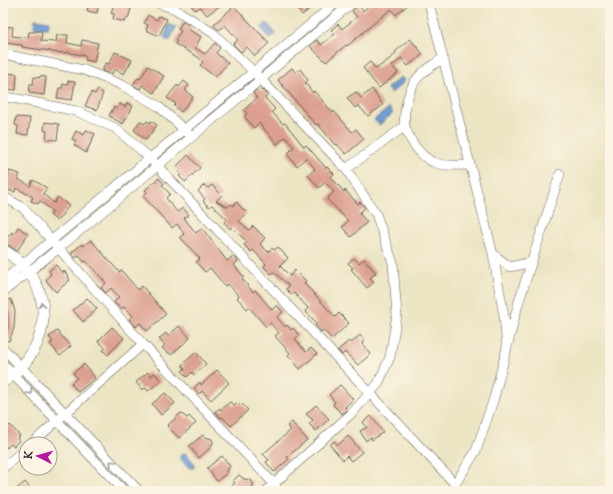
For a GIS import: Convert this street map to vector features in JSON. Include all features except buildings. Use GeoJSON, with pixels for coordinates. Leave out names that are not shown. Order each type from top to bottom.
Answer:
{"type":"FeatureCollection","features":[{"type":"Feature","properties":{"kind":"street"},"geometry":{"type":"LineString","coordinates":[[158,3],[175,9],[213,32],[261,79],[346,169],[376,214],[393,263],[397,315],[390,357],[378,384],[352,413],[276,488],[266,491]]}},
{"type":"Feature","properties":{"kind":"street"},"geometry":{"type":"LineString","coordinates":[[3,281],[59,248],[352,3]]}},
{"type":"Feature","properties":{"kind":"street"},"geometry":{"type":"LineString","coordinates":[[429,3],[493,254],[504,316],[507,348]]}},
{"type":"Feature","properties":{"kind":"street"},"geometry":{"type":"LineString","coordinates":[[3,292],[52,240],[184,128],[254,72],[333,4],[340,13]]}},
{"type":"Feature","properties":{"kind":"street"},"geometry":{"type":"LineString","coordinates":[[3,54],[84,70],[122,85],[158,106],[184,128],[192,137]]}},
{"type":"Feature","properties":{"kind":"street"},"geometry":{"type":"LineString","coordinates":[[443,58],[419,77],[412,86],[405,112],[405,126],[415,148],[433,162],[450,166],[470,165]]}},
{"type":"Feature","properties":{"kind":"street"},"geometry":{"type":"LineString","coordinates":[[3,97],[76,111],[115,128],[150,158],[370,393],[454,488],[476,451],[494,398],[519,301],[560,174]]}},
{"type":"Feature","properties":{"kind":"street"},"geometry":{"type":"LineString","coordinates":[[346,169],[405,126]]}},
{"type":"Feature","properties":{"kind":"street"},"geometry":{"type":"LineString","coordinates":[[3,196],[23,208],[143,344],[276,488]]}},
{"type":"Feature","properties":{"kind":"street"},"geometry":{"type":"LineString","coordinates":[[3,250],[26,268],[33,276],[40,292],[43,325],[37,343],[21,366],[13,375],[3,382]]}},
{"type":"Feature","properties":{"kind":"street"},"geometry":{"type":"LineString","coordinates":[[493,254],[510,267],[532,262]]}},
{"type":"Feature","properties":{"kind":"street"},"geometry":{"type":"LineString","coordinates":[[40,436],[143,344]]}},
{"type":"Feature","properties":{"kind":"street"},"geometry":{"type":"LineString","coordinates":[[3,348],[139,491]]}},
{"type":"Feature","properties":{"kind":"street"},"geometry":{"type":"LineString","coordinates":[[3,364],[124,491]]}},
{"type":"Feature","properties":{"kind":"street"},"geometry":{"type":"LineString","coordinates":[[3,468],[18,455]]}},
{"type":"Feature","properties":{"kind":"water"},"geometry":{"type":"Polygon","coordinates":[[[35,19],[49,21],[48,28],[34,27],[35,19]]]}},
{"type":"Feature","properties":{"kind":"water"},"geometry":{"type":"Polygon","coordinates":[[[267,23],[276,34],[270,39],[261,28],[267,23]]]}},
{"type":"Feature","properties":{"kind":"water"},"geometry":{"type":"Polygon","coordinates":[[[169,24],[176,27],[170,40],[166,40],[164,38],[169,24]]]}},
{"type":"Feature","properties":{"kind":"water"},"geometry":{"type":"Polygon","coordinates":[[[401,77],[405,81],[391,93],[387,88],[401,77]]]}},
{"type":"Feature","properties":{"kind":"water"},"geometry":{"type":"Polygon","coordinates":[[[389,108],[393,113],[379,125],[374,120],[389,108]]]}},
{"type":"Feature","properties":{"kind":"water"},"geometry":{"type":"Polygon","coordinates":[[[182,453],[185,453],[195,464],[193,465],[195,466],[192,469],[191,467],[189,468],[180,458],[182,453]]]}}]}
